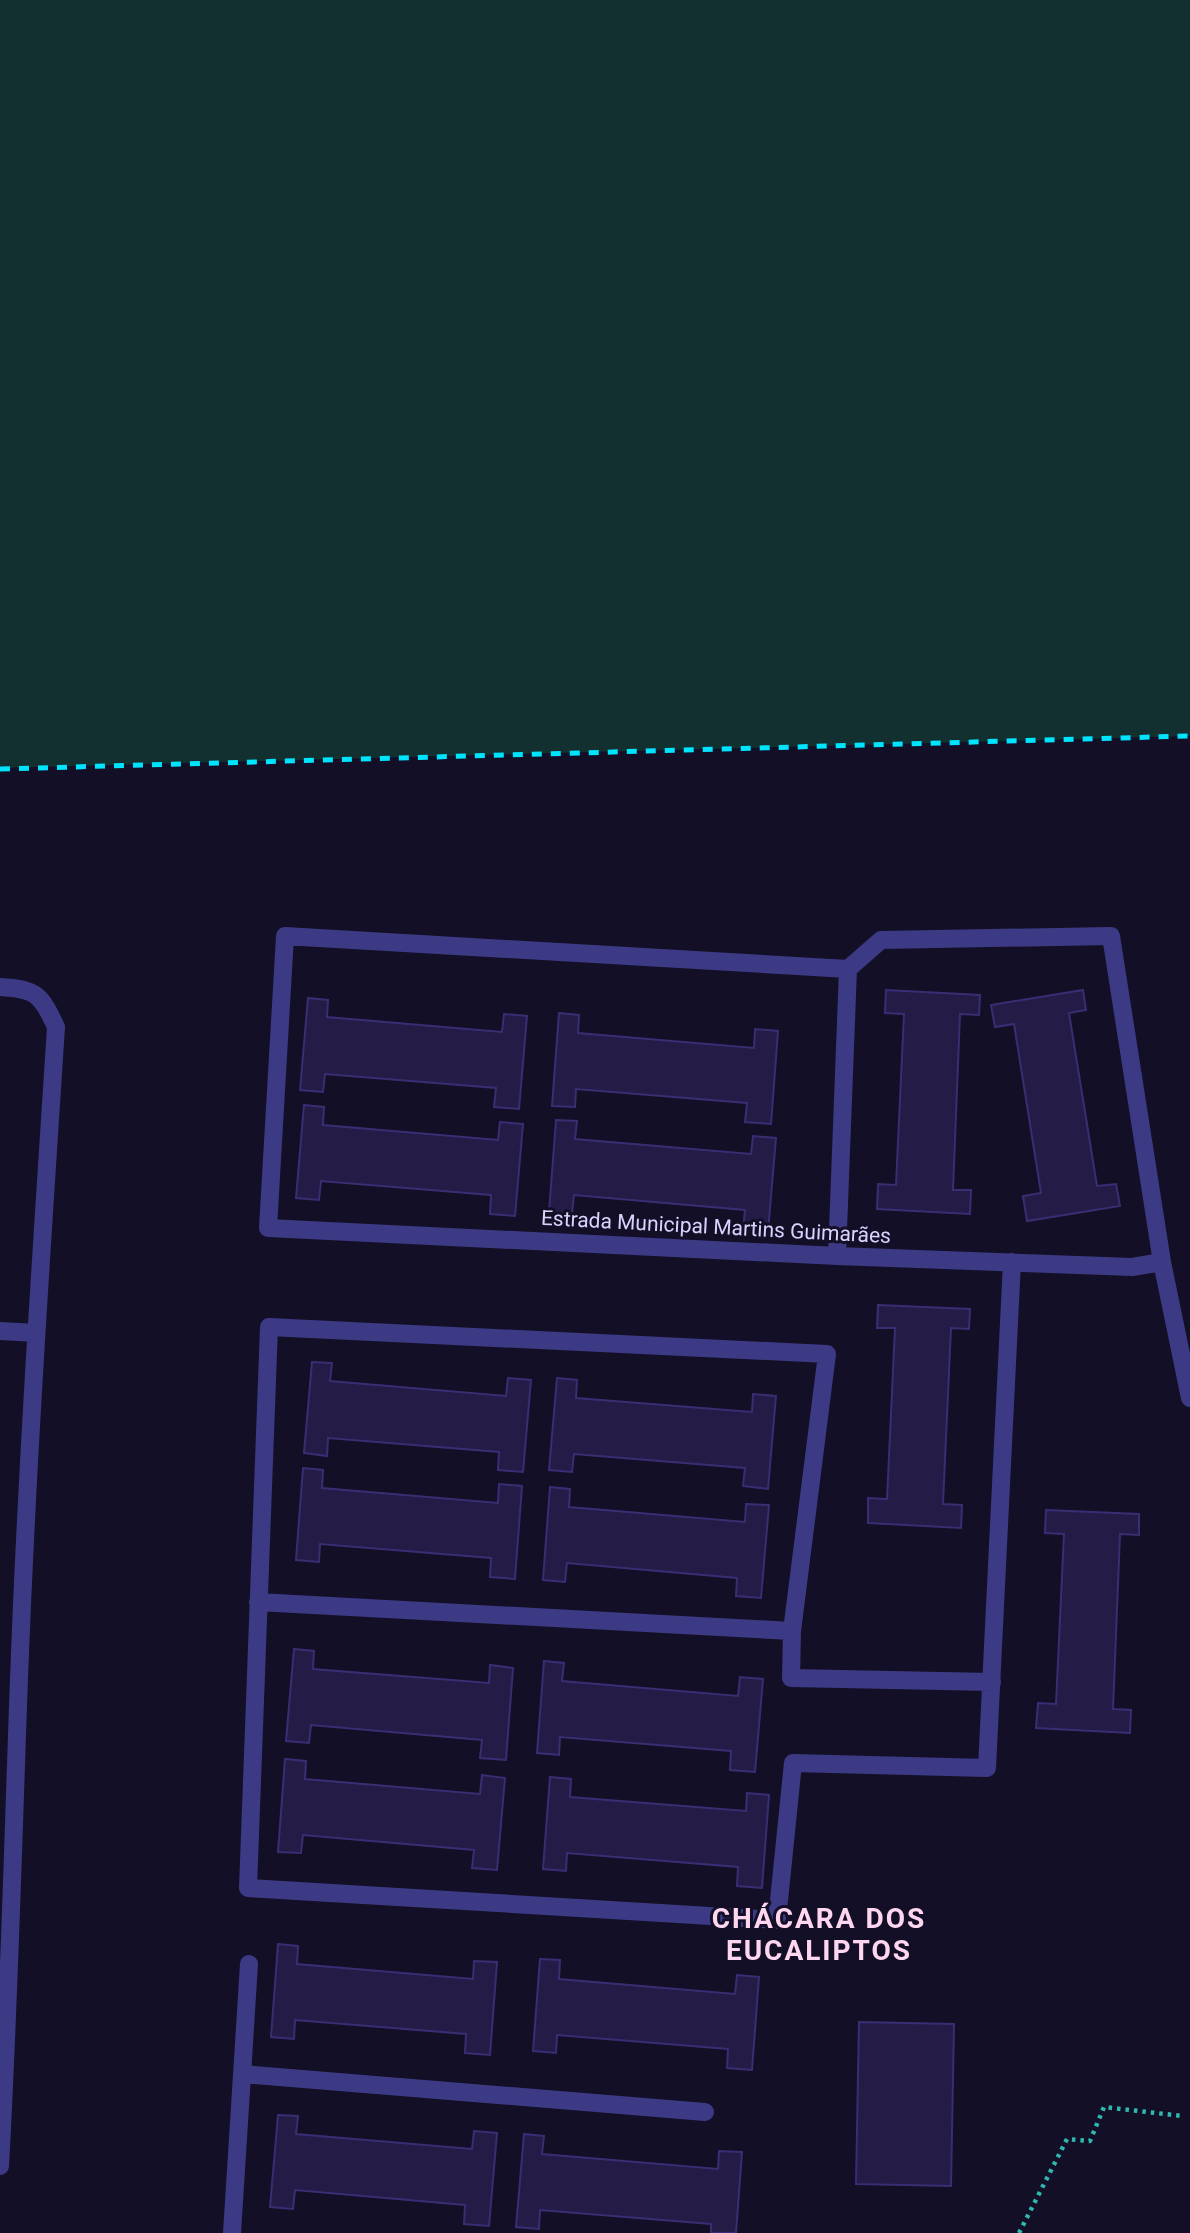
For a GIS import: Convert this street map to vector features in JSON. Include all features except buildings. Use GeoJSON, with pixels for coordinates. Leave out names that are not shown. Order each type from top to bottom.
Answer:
{"type":"FeatureCollection","features":[{"type":"Feature","properties":{"kind":"street","name":"Estrada Municipal Martins Guimarães"},"geometry":{"type":"LineString","coordinates":[[848,970],[285,936],[268,1228],[837,1256],[1132,1267],[1162,1262]]}},
{"type":"Feature","properties":{"kind":"street"},"geometry":{"type":"LineString","coordinates":[[837,1256],[848,970],[881,940],[1111,936],[1162,1262],[1190,1398]]}},
{"type":"Feature","properties":{"kind":"street"},"geometry":{"type":"LineString","coordinates":[[0,987],[25,989],[44,1001],[56,1027],[36,1333],[19,1678],[0,2166]]}},
{"type":"Feature","properties":{"kind":"street"},"geometry":{"type":"LineString","coordinates":[[992,1682],[791,1678],[792,1631],[827,1354],[270,1327],[248,1888],[777,1920],[793,1763],[987,1768],[992,1682],[1012,1262]]}},
{"type":"Feature","properties":{"kind":"street"},"geometry":{"type":"LineString","coordinates":[[0,1331],[36,1333]]}},
{"type":"Feature","properties":{"kind":"street"},"geometry":{"type":"LineString","coordinates":[[258,1602],[792,1631]]}},
{"type":"Feature","properties":{"kind":"street"},"geometry":{"type":"LineString","coordinates":[[0,1677],[19,1678]]}},
{"type":"Feature","properties":{"kind":"street"},"geometry":{"type":"LineString","coordinates":[[232,2233],[249,1964]]}},
{"type":"Feature","properties":{"kind":"street"},"geometry":{"type":"LineString","coordinates":[[242,2074],[705,2112]]}},
{"type":"Feature","properties":{"kind":"path"},"geometry":{"type":"LineString","coordinates":[[1019,2233],[1067,2139],[1090,2141],[1104,2107],[1182,2116]]}},
{"type":"Feature","properties":{"kind":"green space"},"geometry":{"type":"Polygon","coordinates":[[[0,0],[1190,0],[1190,736],[0,768],[0,0]]]}},
{"type":"Feature","properties":{"kind":"railway"},"geometry":{"type":"LineString","coordinates":[[0,769],[1190,736]]}},
{"type":"Feature","properties":{"kind":"district","name":"CHÁCARA DOS EUCALIPTOS"},"geometry":{"type":"Point","coordinates":[819,1934]}}]}
